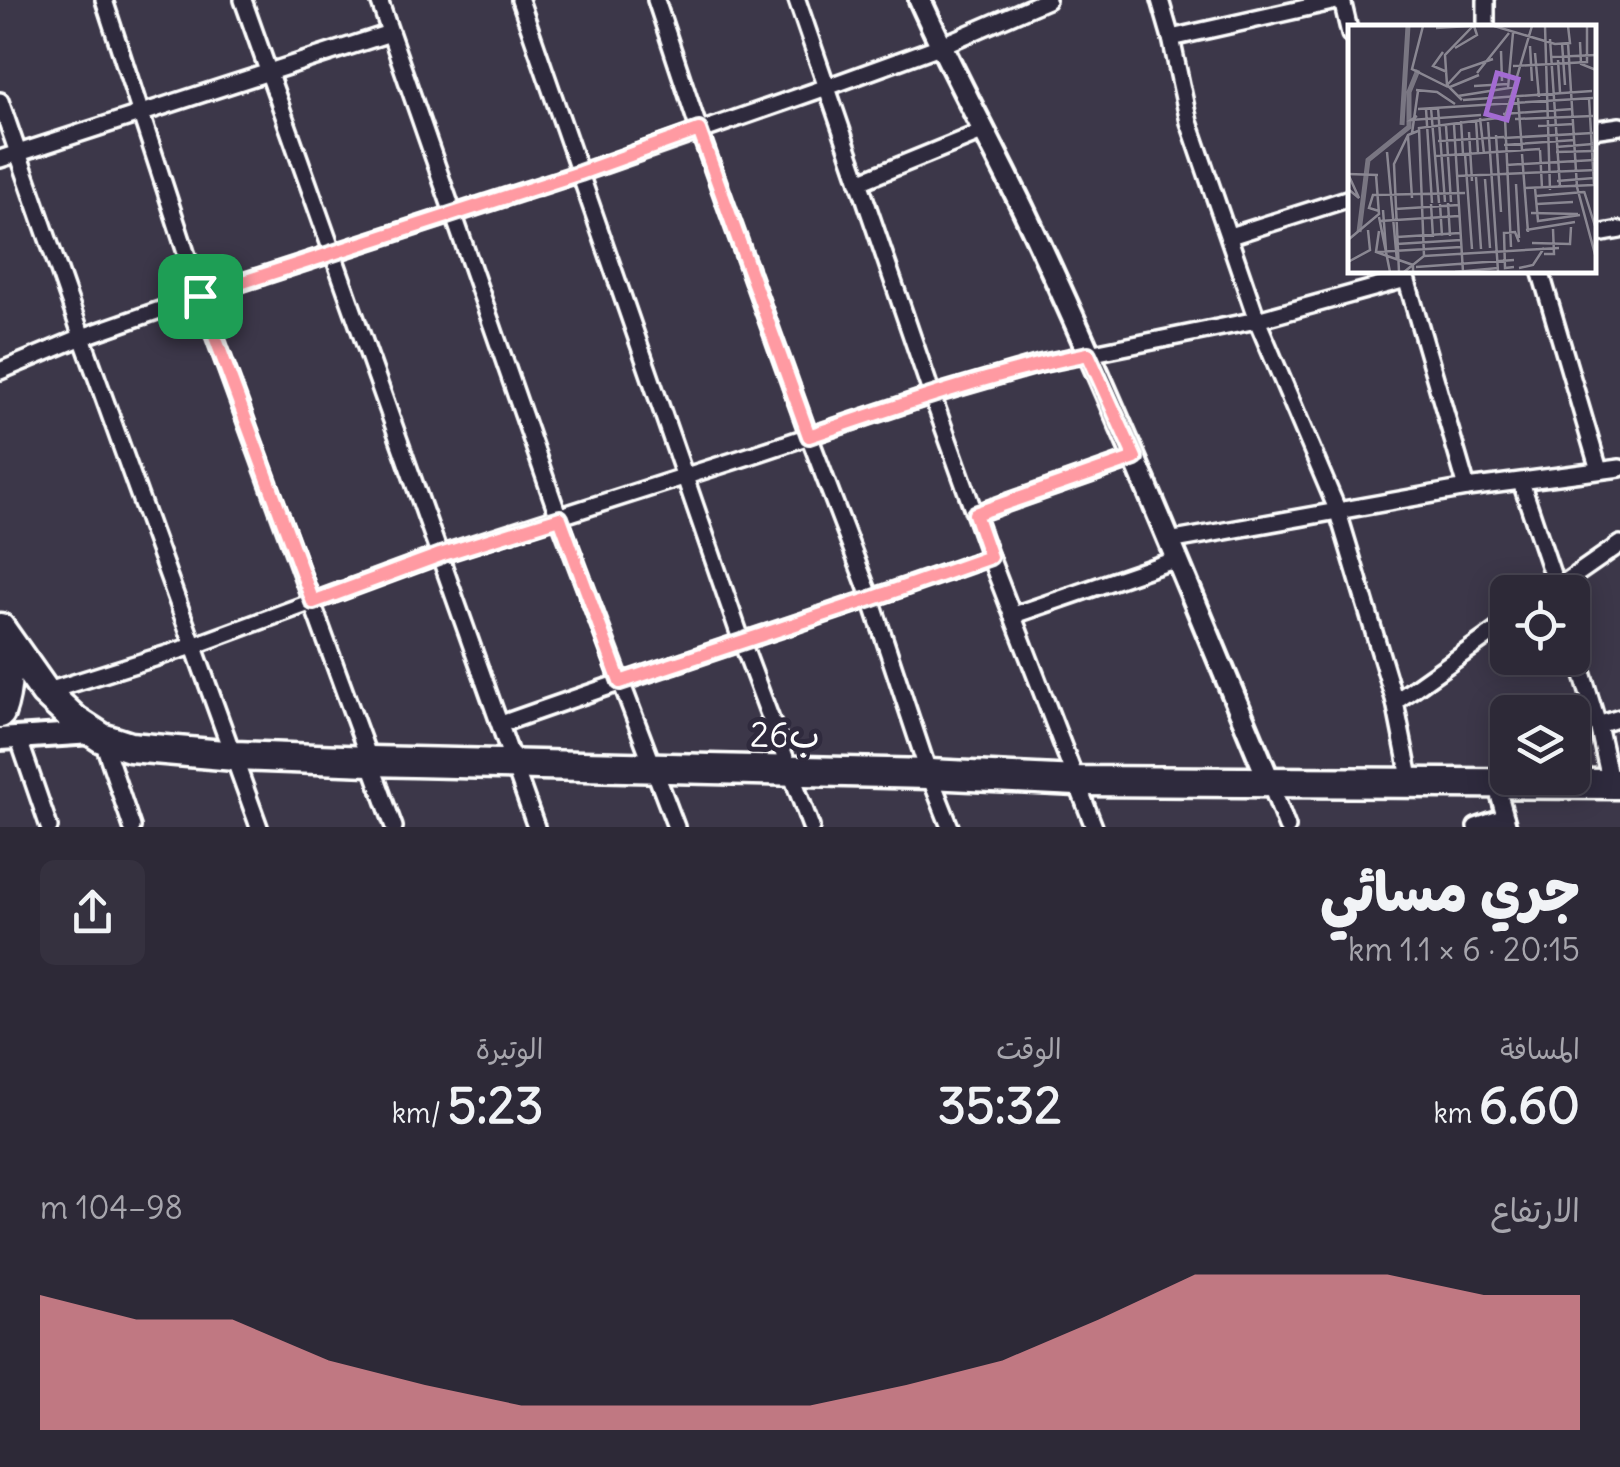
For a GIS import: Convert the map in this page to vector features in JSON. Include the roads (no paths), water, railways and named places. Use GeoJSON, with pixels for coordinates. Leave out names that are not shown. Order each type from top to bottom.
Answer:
{"type":"FeatureCollection","features":[{"type":"Feature","properties":{"kind":"highway","name":"26ب"},"geometry":{"type":"LineString","coordinates":[[2,632],[45,692],[96,736],[130,747],[235,756],[514,766],[930,774],[1077,781],[1490,784]]}},
{"type":"Feature","properties":{"kind":"highway"},"geometry":{"type":"LineString","coordinates":[[0,713],[8,675],[2,632]]}},
{"type":"Feature","properties":{"kind":"highway","name":"26ب"},"geometry":{"type":"LineString","coordinates":[[1590,784],[1616,784]]}},
{"type":"Feature","properties":{"kind":"street"},"geometry":{"type":"LineString","coordinates":[[104,0],[200,296],[394,827]]}},
{"type":"Feature","properties":{"kind":"street"},"geometry":{"type":"LineString","coordinates":[[243,0],[536,827]]}},
{"type":"Feature","properties":{"kind":"street"},"geometry":{"type":"LineString","coordinates":[[378,0],[560,518],[676,827]]}},
{"type":"Feature","properties":{"kind":"street"},"geometry":{"type":"LineString","coordinates":[[520,0],[742,642],[811,827]]}},
{"type":"Feature","properties":{"kind":"street"},"geometry":{"type":"LineString","coordinates":[[656,0],[699,130],[950,827]]}},
{"type":"Feature","properties":{"kind":"street"},"geometry":{"type":"LineString","coordinates":[[920,0],[1025,212],[1135,458],[1287,827]]}},
{"type":"Feature","properties":{"kind":"street"},"geometry":{"type":"LineString","coordinates":[[0,371],[82,337],[200,296],[580,173],[827,87],[940,46],[1047,0]]}},
{"type":"Feature","properties":{"kind":"street"},"geometry":{"type":"LineString","coordinates":[[1160,0],[1189,122],[1257,320],[1338,510],[1394,702],[1411,783]]}},
{"type":"Feature","properties":{"kind":"street"},"geometry":{"type":"LineString","coordinates":[[1171,38],[1342,0],[1348,26]]}},
{"type":"Feature","properties":{"kind":"street"},"geometry":{"type":"LineString","coordinates":[[801,1],[932,394],[1094,827]]}},
{"type":"Feature","properties":{"kind":"street"},"geometry":{"type":"LineString","coordinates":[[0,159],[390,33]]}},
{"type":"Feature","properties":{"kind":"street"},"geometry":{"type":"LineString","coordinates":[[0,102],[259,827]]}},
{"type":"Feature","properties":{"kind":"street"},"geometry":{"type":"LineString","coordinates":[[1595,130],[1620,126]]}},
{"type":"Feature","properties":{"kind":"street"},"geometry":{"type":"LineString","coordinates":[[859,182],[984,131]]}},
{"type":"Feature","properties":{"kind":"street"},"geometry":{"type":"LineString","coordinates":[[1230,236],[1348,199]]}},
{"type":"Feature","properties":{"kind":"street"},"geometry":{"type":"LineString","coordinates":[[1595,234],[1620,230]]}},
{"type":"Feature","properties":{"kind":"street"},"geometry":{"type":"LineString","coordinates":[[1541,272],[1599,470]]}},
{"type":"Feature","properties":{"kind":"street"},"geometry":{"type":"LineString","coordinates":[[45,692],[193,646],[440,555],[932,394],[1039,364],[1257,320],[1405,275],[1467,488]]}},
{"type":"Feature","properties":{"kind":"street"},"geometry":{"type":"LineString","coordinates":[[975,514],[1135,458]]}},
{"type":"Feature","properties":{"kind":"street"},"geometry":{"type":"LineString","coordinates":[[1014,615],[1173,550],[1338,510],[1620,468]]}},
{"type":"Feature","properties":{"kind":"street"},"geometry":{"type":"LineString","coordinates":[[1522,482],[1550,575]]}},
{"type":"Feature","properties":{"kind":"street"},"geometry":{"type":"LineString","coordinates":[[1577,575],[1620,544]]}},
{"type":"Feature","properties":{"kind":"street"},"geometry":{"type":"LineString","coordinates":[[501,724],[990,557]]}},
{"type":"Feature","properties":{"kind":"street"},"geometry":{"type":"LineString","coordinates":[[1394,702],[1490,635]]}},
{"type":"Feature","properties":{"kind":"street"},"geometry":{"type":"LineString","coordinates":[[1583,675],[1616,784]]}},
{"type":"Feature","properties":{"kind":"street"},"geometry":{"type":"LineString","coordinates":[[1598,725],[1620,718]]}},
{"type":"Feature","properties":{"kind":"street"},"geometry":{"type":"LineString","coordinates":[[49,827],[9,738],[96,736],[132,827]]}},
{"type":"Feature","properties":{"kind":"street"},"geometry":{"type":"LineString","coordinates":[[1476,827],[1506,822],[1499,795]]}}]}
